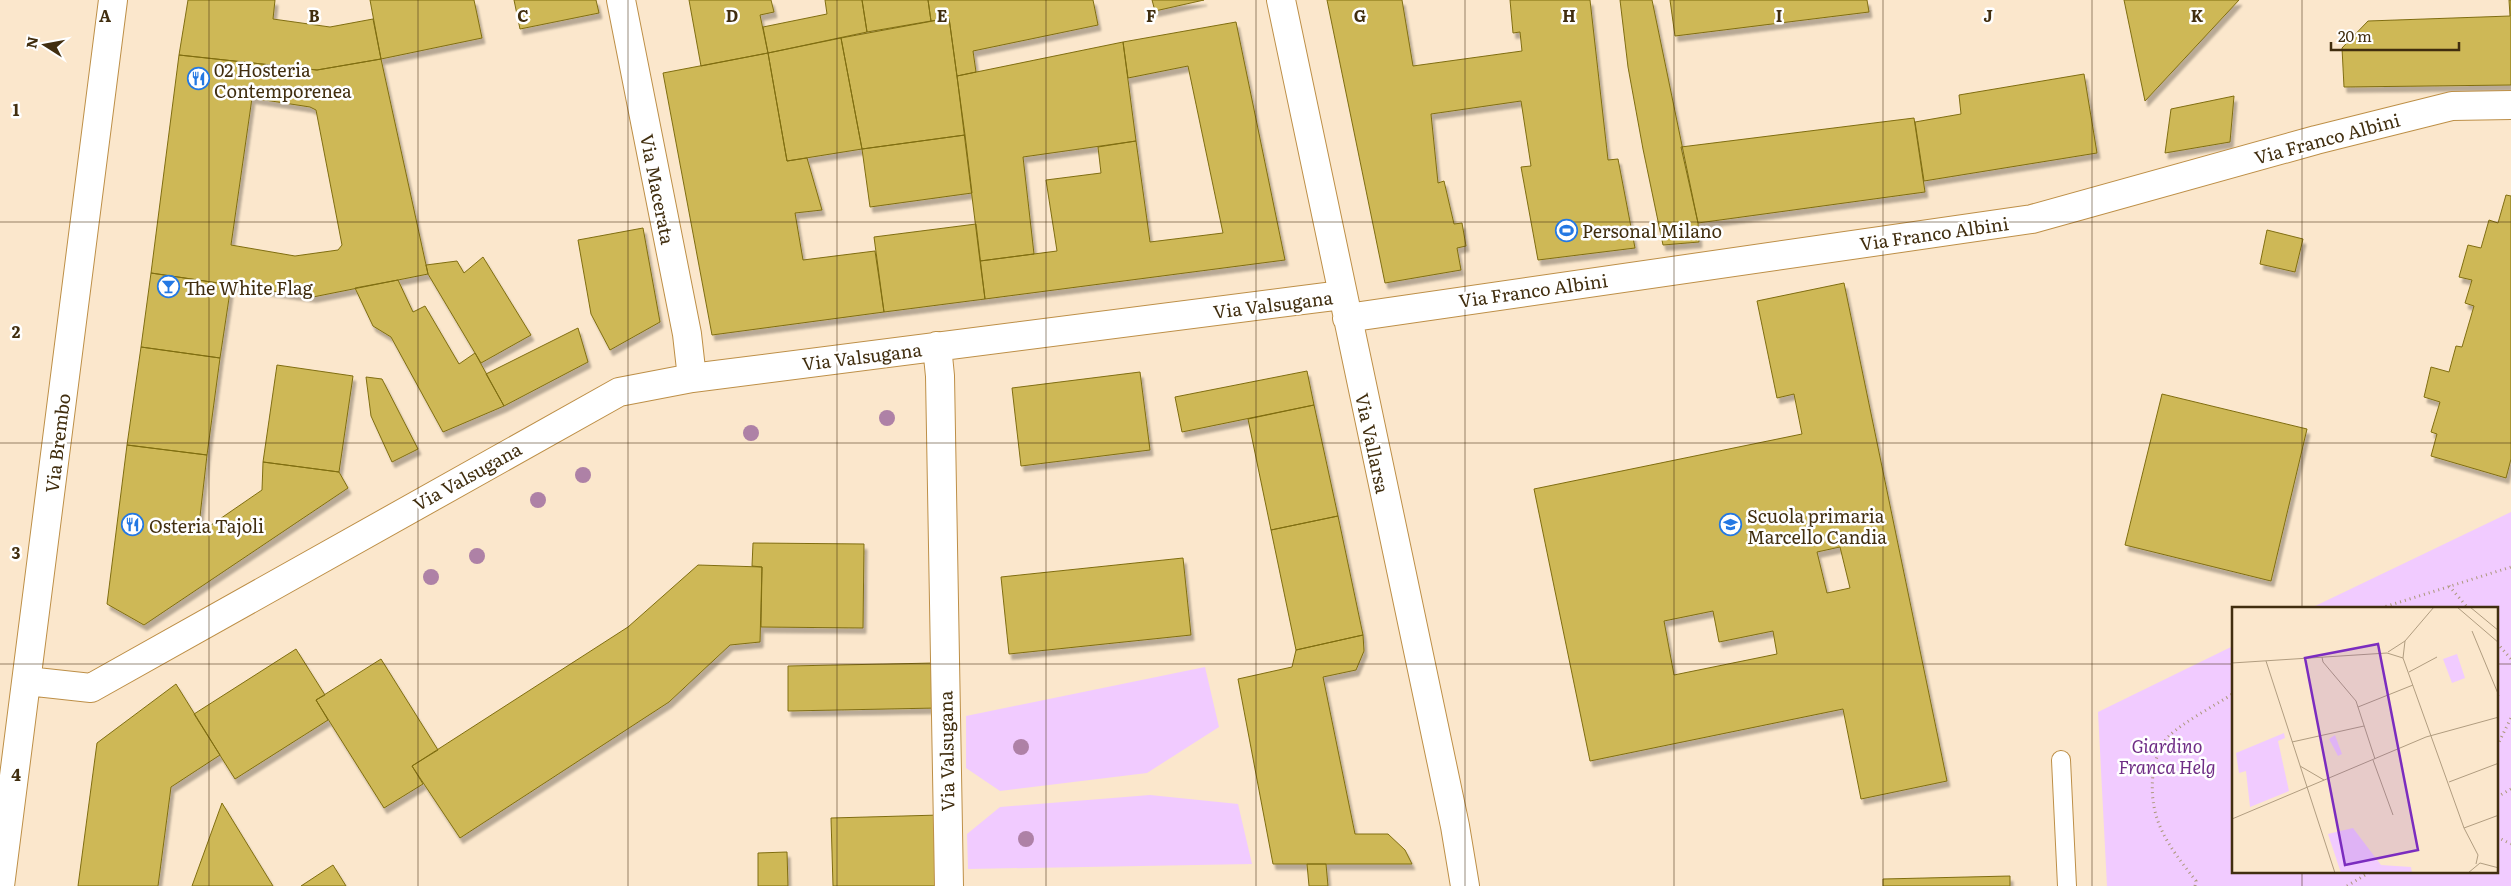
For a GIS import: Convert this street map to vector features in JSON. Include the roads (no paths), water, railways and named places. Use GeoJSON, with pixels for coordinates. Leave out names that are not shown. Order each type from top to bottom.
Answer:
{"type":"FeatureCollection","features":[{"type":"Feature","properties":{"kind":"street","name":"Via Brembo"},"geometry":{"type":"LineString","coordinates":[[0,886],[113,0]]}},
{"type":"Feature","properties":{"kind":"street","name":"Via Macerata"},"geometry":{"type":"LineString","coordinates":[[621,0],[688,334],[692,378]]}},
{"type":"Feature","properties":{"kind":"street","name":"Via Vallarsa"},"geometry":{"type":"LineString","coordinates":[[1281,0],[1455,826],[1465,886]]}},
{"type":"Feature","properties":{"kind":"street","name":"Via Franco Albini"},"geometry":{"type":"LineString","coordinates":[[1345,306],[2032,218],[2316,140],[2452,106],[2511,105]]}},
{"type":"Feature","properties":{"kind":"street","name":"Via Valsugana"},"geometry":{"type":"LineString","coordinates":[[27,681],[91,688],[619,392],[692,378],[937,346],[1345,306]]}},
{"type":"Feature","properties":{"kind":"street","name":"Via Valsugana"},"geometry":{"type":"LineString","coordinates":[[937,346],[940,376],[949,886]]}},
{"type":"Feature","properties":{"kind":"lane"},"geometry":{"type":"LineString","coordinates":[[2061,760],[2066,886]]}},
{"type":"Feature","properties":{"kind":"place","name":"02 Hosteria Contemporenea"},"geometry":{"type":"Point","coordinates":[198,79]}},
{"type":"Feature","properties":{"kind":"place","name":"Personal Milano"},"geometry":{"type":"Point","coordinates":[1566,230]}},
{"type":"Feature","properties":{"kind":"place","name":"The White Flag"},"geometry":{"type":"Point","coordinates":[168,287]}},
{"type":"Feature","properties":{"kind":"place","name":"Osteria Tajoli"},"geometry":{"type":"Point","coordinates":[133,525]}},
{"type":"Feature","properties":{"kind":"place","name":"Scuola primaria Marcello Candia"},"geometry":{"type":"Point","coordinates":[1731,525]}},
{"type":"Feature","properties":{"kind":"park label","name":"Giardino Franca Helg"},"geometry":{"type":"Point","coordinates":[2167,755]}}]}
